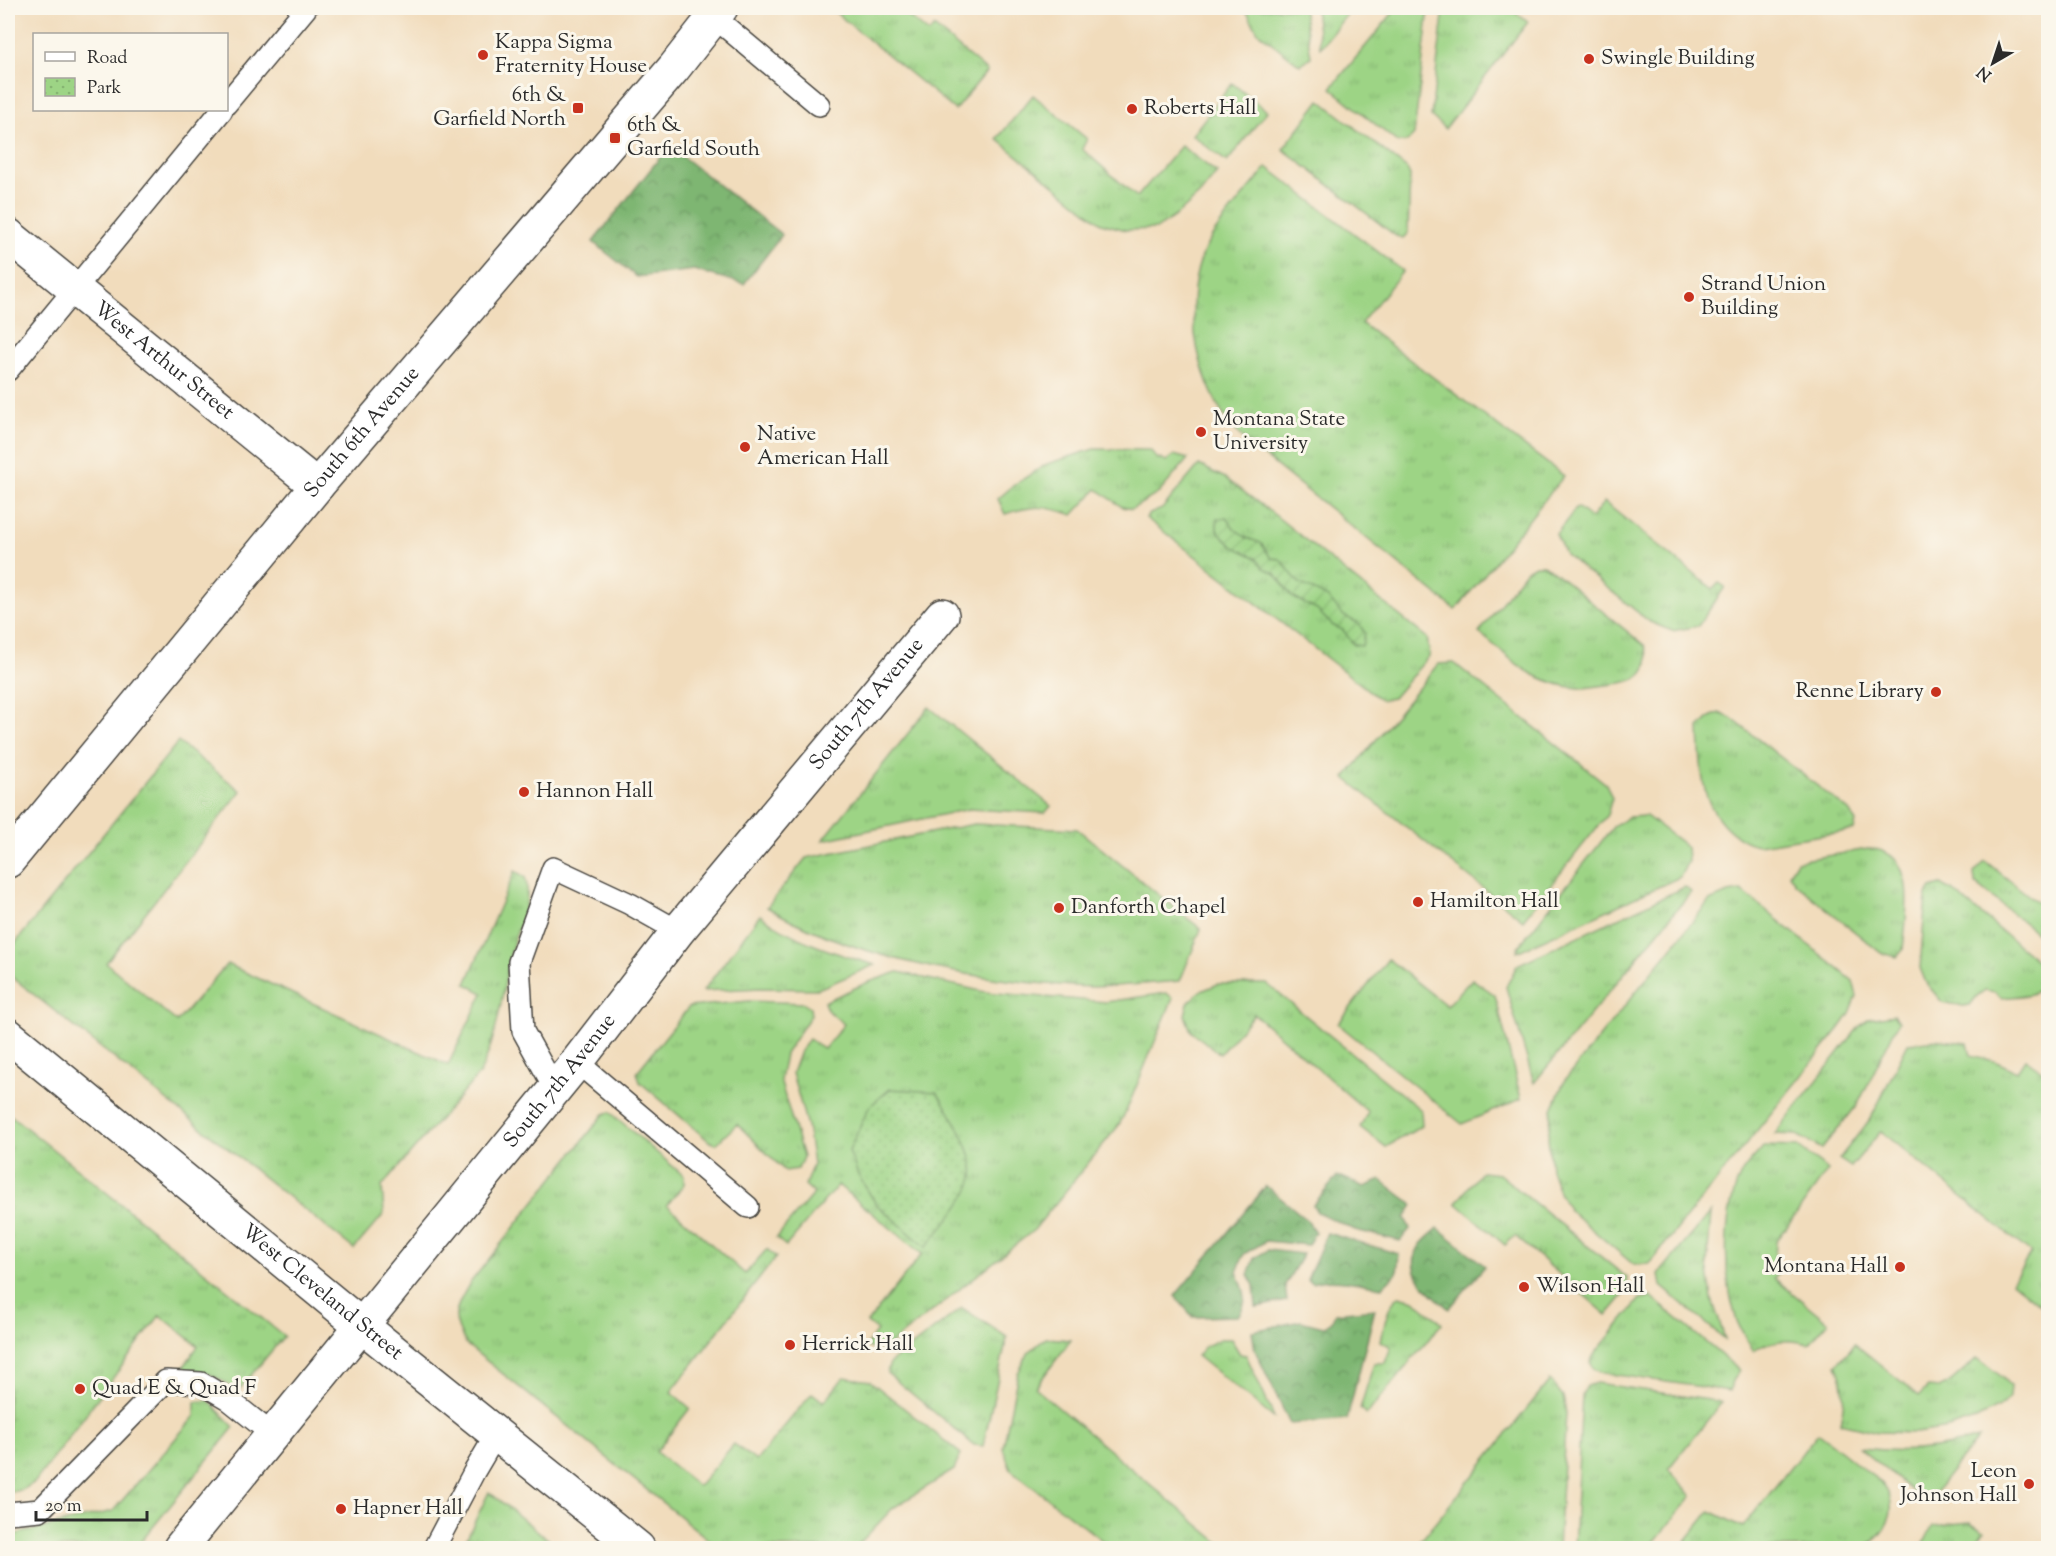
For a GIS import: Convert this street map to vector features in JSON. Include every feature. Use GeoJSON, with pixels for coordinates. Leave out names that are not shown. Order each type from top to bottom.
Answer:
{"type":"FeatureCollection","features":[{"type":"Feature","properties":{"kind":"street","name":"South 6th Avenue"},"geometry":{"type":"LineString","coordinates":[[8,861],[317,486],[667,77],[712,11]]}},
{"type":"Feature","properties":{"kind":"street","name":"West Arthur Street"},"geometry":{"type":"LineString","coordinates":[[8,235],[317,486]]}},
{"type":"Feature","properties":{"kind":"street","name":"South 7th Avenue"},"geometry":{"type":"LineString","coordinates":[[180,1548],[555,1089],[678,931],[942,615]]}},
{"type":"Feature","properties":{"kind":"street","name":"West Cleveland Street"},"geometry":{"type":"LineString","coordinates":[[8,1035],[362,1326],[639,1548]]}},
{"type":"Feature","properties":{"kind":"lane"},"geometry":{"type":"LineString","coordinates":[[228,102],[306,8]]}},
{"type":"Feature","properties":{"kind":"lane"},"geometry":{"type":"LineString","coordinates":[[712,11],[819,105]]}},
{"type":"Feature","properties":{"kind":"lane"},"geometry":{"type":"LineString","coordinates":[[8,370],[221,111]]}},
{"type":"Feature","properties":{"kind":"lane"},"geometry":{"type":"LineString","coordinates":[[555,1089],[523,1031],[519,962],[553,868],[630,904],[678,931]]}},
{"type":"Feature","properties":{"kind":"lane"},"geometry":{"type":"LineString","coordinates":[[576,1062],[748,1207]]}},
{"type":"Feature","properties":{"kind":"lane"},"geometry":{"type":"LineString","coordinates":[[8,1514],[40,1510],[166,1381],[201,1383],[228,1399],[273,1435]]}},
{"type":"Feature","properties":{"kind":"lane"},"geometry":{"type":"LineString","coordinates":[[434,1548],[497,1433]]}},
{"type":"Feature","properties":{"kind":"green space"},"geometry":{"type":"Polygon","coordinates":[[[830,8],[898,8],[929,33],[934,27],[987,71],[955,110],[830,8]]]}},
{"type":"Feature","properties":{"kind":"green space"},"geometry":{"type":"Polygon","coordinates":[[[1241,8],[1303,8],[1311,57],[1300,65],[1258,32],[1247,12],[1241,8]]]}},
{"type":"Feature","properties":{"kind":"green space"},"geometry":{"type":"Polygon","coordinates":[[[1315,8],[1352,8],[1320,48],[1315,8]]]}},
{"type":"Feature","properties":{"kind":"green space"},"geometry":{"type":"Polygon","coordinates":[[[1397,8],[1429,8],[1414,135],[1407,142],[1397,142],[1331,88],[1397,8]]]}},
{"type":"Feature","properties":{"kind":"green space"},"geometry":{"type":"Polygon","coordinates":[[[1444,8],[1509,8],[1528,22],[1445,129],[1431,116],[1444,8]]]}},
{"type":"Feature","properties":{"kind":"green space"},"geometry":{"type":"Polygon","coordinates":[[[1232,83],[1267,111],[1227,162],[1192,135],[1232,83]]]}},
{"type":"Feature","properties":{"kind":"green space"},"geometry":{"type":"Polygon","coordinates":[[[1033,95],[1087,139],[1082,149],[1137,197],[1181,146],[1217,173],[1200,194],[1178,214],[1156,229],[1126,230],[1101,223],[997,139],[1033,95]]]}},
{"type":"Feature","properties":{"kind":"green space"},"geometry":{"type":"Polygon","coordinates":[[[1320,100],[1407,169],[1410,175],[1408,233],[1403,238],[1396,236],[1283,149],[1320,100]]]}},
{"type":"Feature","properties":{"kind":"green space"},"geometry":{"type":"Polygon","coordinates":[[[669,146],[782,235],[744,284],[694,270],[637,277],[593,242],[669,146]]]}},
{"type":"Feature","properties":{"kind":"green space"},"geometry":{"type":"Polygon","coordinates":[[[1267,167],[1403,271],[1361,323],[1564,476],[1456,610],[1243,439],[1223,414],[1213,394],[1204,372],[1194,325],[1193,301],[1196,277],[1202,255],[1213,235],[1267,167]]]}},
{"type":"Feature","properties":{"kind":"green space"},"geometry":{"type":"Polygon","coordinates":[[[1094,449],[1150,450],[1157,458],[1166,461],[1174,455],[1188,459],[1159,493],[1132,509],[1122,507],[1097,489],[1073,515],[1039,507],[1005,514],[998,499],[1015,484],[1047,464],[1094,449]]]}},
{"type":"Feature","properties":{"kind":"green space"},"geometry":{"type":"Polygon","coordinates":[[[1199,465],[1225,478],[1276,516],[1427,638],[1430,655],[1393,698],[1381,700],[1146,518],[1162,509],[1199,465]]]}},
{"type":"Feature","properties":{"kind":"green space"},"geometry":{"type":"Polygon","coordinates":[[[1604,502],[1713,589],[1719,583],[1725,587],[1698,626],[1672,631],[1650,622],[1565,554],[1556,534],[1577,507],[1591,518],[1604,502]]]}},
{"type":"Feature","properties":{"kind":"green space"},"geometry":{"type":"Polygon","coordinates":[[[1226,517],[1234,528],[1247,538],[1261,543],[1271,558],[1280,559],[1298,582],[1328,598],[1344,616],[1358,623],[1365,633],[1362,646],[1354,645],[1343,630],[1332,625],[1317,610],[1292,597],[1276,574],[1264,568],[1255,557],[1232,546],[1217,530],[1217,519],[1226,517]]]}},
{"type":"Feature","properties":{"kind":"green space"},"geometry":{"type":"Polygon","coordinates":[[[1535,565],[1543,565],[1553,571],[1645,646],[1647,666],[1639,677],[1624,682],[1585,688],[1556,683],[1527,671],[1479,633],[1525,571],[1535,565]]]}},
{"type":"Feature","properties":{"kind":"green space"},"geometry":{"type":"Polygon","coordinates":[[[1454,663],[1606,784],[1612,798],[1607,815],[1523,920],[1345,778],[1438,664],[1454,663]]]}},
{"type":"Feature","properties":{"kind":"green space"},"geometry":{"type":"Polygon","coordinates":[[[929,707],[1051,806],[1045,813],[969,809],[823,840],[929,707]]]}},
{"type":"Feature","properties":{"kind":"green space"},"geometry":{"type":"Polygon","coordinates":[[[1719,713],[1731,718],[1849,811],[1856,822],[1854,830],[1758,845],[1748,842],[1731,831],[1710,805],[1701,764],[1699,728],[1710,717],[1719,713]]]}},
{"type":"Feature","properties":{"kind":"green space"},"geometry":{"type":"Polygon","coordinates":[[[178,742],[241,791],[106,963],[177,1022],[227,964],[448,1065],[483,993],[466,984],[515,871],[525,877],[527,895],[524,913],[512,948],[492,1043],[480,1073],[382,1186],[384,1214],[354,1249],[8,974],[8,952],[178,742]]]}},
{"type":"Feature","properties":{"kind":"green space"},"geometry":{"type":"Polygon","coordinates":[[[1646,816],[1687,847],[1688,861],[1680,877],[1517,952],[1518,947],[1613,827],[1628,817],[1646,816]]]}},
{"type":"Feature","properties":{"kind":"green space"},"geometry":{"type":"Polygon","coordinates":[[[974,824],[1077,829],[1201,929],[1180,981],[1087,987],[976,976],[866,950],[798,924],[767,907],[806,858],[974,824]]]}},
{"type":"Feature","properties":{"kind":"green space"},"geometry":{"type":"Polygon","coordinates":[[[1868,849],[1880,850],[1893,858],[1901,868],[1905,880],[1907,910],[1903,950],[1897,957],[1881,953],[1795,883],[1789,874],[1797,861],[1868,849]]]}},
{"type":"Feature","properties":{"kind":"green space"},"geometry":{"type":"Polygon","coordinates":[[[1985,861],[2048,911],[2048,942],[1975,883],[1974,873],[1985,861]]]}},
{"type":"Feature","properties":{"kind":"green space"},"geometry":{"type":"Polygon","coordinates":[[[1941,885],[1953,891],[2042,965],[2043,984],[2039,989],[2027,995],[2001,998],[1995,992],[1985,990],[1970,1005],[1963,1006],[1942,1002],[1926,983],[1920,968],[1926,896],[1931,888],[1941,885]]]}},
{"type":"Feature","properties":{"kind":"green space"},"geometry":{"type":"Polygon","coordinates":[[[1685,887],[1691,892],[1534,1083],[1506,987],[1517,965],[1685,887]]]}},
{"type":"Feature","properties":{"kind":"green space"},"geometry":{"type":"Polygon","coordinates":[[[1742,891],[1853,981],[1857,996],[1850,1014],[1840,1028],[1649,1264],[1634,1265],[1568,1209],[1560,1195],[1551,1170],[1548,1137],[1552,1109],[1565,1080],[1709,901],[1728,893],[1742,891]]]}},
{"type":"Feature","properties":{"kind":"green space"},"geometry":{"type":"Polygon","coordinates":[[[760,915],[801,939],[875,965],[818,989],[760,988],[703,991],[760,915]]]}},
{"type":"Feature","properties":{"kind":"green space"},"geometry":{"type":"Polygon","coordinates":[[[1388,959],[1447,1006],[1472,979],[1495,995],[1521,1099],[1462,1124],[1338,1024],[1388,959]]]}},
{"type":"Feature","properties":{"kind":"green space"},"geometry":{"type":"Polygon","coordinates":[[[898,972],[985,992],[1106,1002],[1166,993],[1173,998],[1119,1125],[1034,1230],[888,1346],[875,1350],[866,1346],[877,1331],[867,1323],[922,1254],[838,1185],[786,1246],[776,1238],[814,1193],[805,1185],[813,1164],[807,1126],[792,1073],[800,1051],[809,1039],[824,1049],[844,1024],[827,1010],[824,1002],[866,983],[898,972]]]}},
{"type":"Feature","properties":{"kind":"green space"},"geometry":{"type":"Polygon","coordinates":[[[1218,984],[1267,984],[1421,1110],[1422,1126],[1386,1147],[1360,1127],[1368,1112],[1254,1014],[1220,1054],[1191,1031],[1185,1015],[1188,1003],[1199,992],[1218,984]]]}},
{"type":"Feature","properties":{"kind":"green space"},"geometry":{"type":"Polygon","coordinates":[[[749,1001],[803,1003],[810,1008],[811,1015],[785,1054],[780,1080],[803,1157],[798,1169],[785,1171],[737,1124],[716,1144],[709,1141],[640,1082],[637,1072],[689,1007],[749,1001]]]}},
{"type":"Feature","properties":{"kind":"green space"},"geometry":{"type":"Polygon","coordinates":[[[1893,1015],[1899,1021],[1858,1104],[1822,1149],[1797,1135],[1775,1134],[1859,1027],[1869,1019],[1893,1015]]]}},
{"type":"Feature","properties":{"kind":"green space"},"geometry":{"type":"Polygon","coordinates":[[[1939,1040],[1968,1043],[1971,1055],[1994,1061],[2017,1071],[2025,1059],[2048,1075],[2048,1311],[2012,1282],[2031,1253],[1881,1131],[1851,1167],[1839,1159],[1871,1118],[1908,1043],[1939,1040]]]}},
{"type":"Feature","properties":{"kind":"green space"},"geometry":{"type":"Polygon","coordinates":[[[890,1089],[937,1092],[949,1111],[971,1157],[973,1177],[971,1185],[953,1213],[926,1247],[876,1204],[858,1175],[849,1151],[869,1107],[890,1089]]]}},
{"type":"Feature","properties":{"kind":"green space"},"geometry":{"type":"Polygon","coordinates":[[[610,1112],[684,1176],[684,1184],[667,1205],[745,1274],[767,1249],[776,1257],[671,1392],[690,1408],[656,1452],[698,1486],[734,1444],[756,1461],[812,1393],[824,1402],[844,1377],[870,1381],[961,1454],[954,1470],[893,1508],[855,1548],[719,1548],[467,1345],[461,1335],[456,1313],[470,1283],[604,1114],[610,1112]]]}},
{"type":"Feature","properties":{"kind":"green space"},"geometry":{"type":"Polygon","coordinates":[[[8,1113],[284,1336],[238,1391],[203,1372],[180,1372],[198,1346],[160,1315],[35,1482],[24,1489],[8,1493],[8,1113]]]}},
{"type":"Feature","properties":{"kind":"green space"},"geometry":{"type":"Polygon","coordinates":[[[1764,1146],[1798,1147],[1828,1170],[1776,1242],[1775,1259],[1780,1269],[1774,1278],[1828,1322],[1809,1344],[1780,1341],[1753,1351],[1738,1322],[1732,1301],[1726,1246],[1730,1208],[1741,1174],[1764,1146]]]}},
{"type":"Feature","properties":{"kind":"green space"},"geometry":{"type":"Polygon","coordinates":[[[1481,1172],[1499,1174],[1627,1278],[1628,1290],[1607,1315],[1515,1236],[1505,1245],[1456,1203],[1481,1172]]]}},
{"type":"Feature","properties":{"kind":"green space"},"geometry":{"type":"Polygon","coordinates":[[[1337,1177],[1364,1187],[1381,1180],[1413,1205],[1405,1218],[1410,1229],[1400,1241],[1355,1230],[1317,1212],[1313,1205],[1337,1177]]]}},
{"type":"Feature","properties":{"kind":"green space"},"geometry":{"type":"Polygon","coordinates":[[[1266,1186],[1306,1219],[1315,1232],[1308,1245],[1266,1241],[1244,1254],[1237,1272],[1244,1289],[1245,1299],[1238,1316],[1193,1317],[1175,1296],[1266,1186]]]}},
{"type":"Feature","properties":{"kind":"green space"},"geometry":{"type":"Polygon","coordinates":[[[1711,1212],[1707,1264],[1712,1299],[1725,1339],[1661,1286],[1659,1274],[1711,1212]]]}},
{"type":"Feature","properties":{"kind":"green space"},"geometry":{"type":"Polygon","coordinates":[[[1438,1228],[1485,1266],[1449,1309],[1427,1289],[1416,1273],[1414,1264],[1421,1244],[1438,1228]]]}},
{"type":"Feature","properties":{"kind":"green space"},"geometry":{"type":"Polygon","coordinates":[[[1327,1233],[1399,1254],[1397,1273],[1382,1287],[1337,1280],[1312,1283],[1307,1280],[1327,1233]]]}},
{"type":"Feature","properties":{"kind":"green space"},"geometry":{"type":"Polygon","coordinates":[[[1268,1250],[1303,1254],[1285,1285],[1287,1301],[1256,1307],[1254,1285],[1248,1275],[1254,1258],[1268,1250]]]}},
{"type":"Feature","properties":{"kind":"green space"},"geometry":{"type":"Polygon","coordinates":[[[1399,1296],[1414,1300],[1442,1323],[1367,1414],[1360,1409],[1374,1363],[1385,1363],[1391,1347],[1381,1341],[1389,1311],[1399,1296]]]}},
{"type":"Feature","properties":{"kind":"green space"},"geometry":{"type":"Polygon","coordinates":[[[1651,1297],[1739,1370],[1732,1381],[1730,1391],[1603,1373],[1594,1369],[1590,1362],[1594,1355],[1640,1299],[1651,1297]]]}},
{"type":"Feature","properties":{"kind":"green space"},"geometry":{"type":"Polygon","coordinates":[[[962,1308],[1007,1337],[983,1446],[974,1445],[887,1373],[890,1363],[962,1308]]]}},
{"type":"Feature","properties":{"kind":"green space"},"geometry":{"type":"Polygon","coordinates":[[[1375,1309],[1347,1419],[1290,1424],[1255,1350],[1252,1331],[1301,1321],[1323,1327],[1332,1321],[1335,1313],[1375,1309]]]}},
{"type":"Feature","properties":{"kind":"green space"},"geometry":{"type":"Polygon","coordinates":[[[1046,1338],[1071,1340],[1035,1388],[1226,1548],[1112,1548],[1011,1470],[1003,1448],[1018,1373],[1029,1352],[1046,1338]]]}},
{"type":"Feature","properties":{"kind":"green space"},"geometry":{"type":"Polygon","coordinates":[[[1220,1339],[1231,1339],[1240,1354],[1246,1355],[1275,1419],[1197,1356],[1205,1346],[1220,1339]]]}},
{"type":"Feature","properties":{"kind":"green space"},"geometry":{"type":"Polygon","coordinates":[[[1855,1344],[1919,1396],[1928,1387],[1939,1388],[1949,1383],[1977,1358],[2010,1386],[2009,1397],[2003,1405],[1976,1419],[1948,1428],[1916,1433],[1878,1432],[1840,1423],[1844,1394],[1836,1365],[1855,1344]]]}},
{"type":"Feature","properties":{"kind":"green space"},"geometry":{"type":"Polygon","coordinates":[[[1550,1380],[1563,1396],[1566,1413],[1558,1548],[1415,1548],[1550,1380]]]}},
{"type":"Feature","properties":{"kind":"green space"},"geometry":{"type":"Polygon","coordinates":[[[1596,1383],[1722,1402],[1668,1469],[1692,1496],[1649,1548],[1574,1548],[1582,1395],[1587,1386],[1596,1383]]]}},
{"type":"Feature","properties":{"kind":"green space"},"geometry":{"type":"Polygon","coordinates":[[[208,1400],[234,1427],[136,1548],[8,1548],[8,1536],[113,1511],[195,1416],[195,1402],[208,1400]]]}},
{"type":"Feature","properties":{"kind":"green space"},"geometry":{"type":"Polygon","coordinates":[[[1818,1433],[1884,1486],[1889,1495],[1891,1513],[1884,1530],[1878,1537],[1862,1548],[1680,1548],[1710,1511],[1743,1527],[1818,1433]]]}},
{"type":"Feature","properties":{"kind":"green space"},"geometry":{"type":"Polygon","coordinates":[[[1978,1438],[1932,1496],[1917,1495],[1859,1448],[1919,1450],[1978,1438]]]}},
{"type":"Feature","properties":{"kind":"green space"},"geometry":{"type":"Polygon","coordinates":[[[489,1492],[559,1548],[462,1548],[489,1492]]]}},
{"type":"Feature","properties":{"kind":"green space"},"geometry":{"type":"Polygon","coordinates":[[[1970,1522],[1984,1531],[1971,1548],[1921,1548],[1933,1526],[1970,1522]]]}},
{"type":"Feature","properties":{"kind":"place","name":"Kappa Sigma Fraternity House"},"geometry":{"type":"Point","coordinates":[483,55]}},
{"type":"Feature","properties":{"kind":"place","name":"Swingle Building"},"geometry":{"type":"Point","coordinates":[1589,59]}},
{"type":"Feature","properties":{"kind":"place","name":"6th & Garfield North"},"geometry":{"type":"Point","coordinates":[578,108]}},
{"type":"Feature","properties":{"kind":"place","name":"Roberts Hall"},"geometry":{"type":"Point","coordinates":[1132,109]}},
{"type":"Feature","properties":{"kind":"place","name":"6th & Garfield South"},"geometry":{"type":"Point","coordinates":[615,138]}},
{"type":"Feature","properties":{"kind":"place","name":"Strand Union Building"},"geometry":{"type":"Point","coordinates":[1689,297]}},
{"type":"Feature","properties":{"kind":"place","name":"Montana State University"},"geometry":{"type":"Point","coordinates":[1201,432]}},
{"type":"Feature","properties":{"kind":"place","name":"Native American Hall"},"geometry":{"type":"Point","coordinates":[745,447]}},
{"type":"Feature","properties":{"kind":"place","name":"Renne Library"},"geometry":{"type":"Point","coordinates":[1936,692]}},
{"type":"Feature","properties":{"kind":"place","name":"Hannon Hall"},"geometry":{"type":"Point","coordinates":[524,792]}},
{"type":"Feature","properties":{"kind":"place","name":"Hamilton Hall"},"geometry":{"type":"Point","coordinates":[1418,902]}},
{"type":"Feature","properties":{"kind":"place","name":"Danforth Chapel"},"geometry":{"type":"Point","coordinates":[1059,908]}},
{"type":"Feature","properties":{"kind":"place","name":"Montana Hall"},"geometry":{"type":"Point","coordinates":[1900,1267]}},
{"type":"Feature","properties":{"kind":"place","name":"Wilson Hall"},"geometry":{"type":"Point","coordinates":[1524,1287]}},
{"type":"Feature","properties":{"kind":"place","name":"Herrick Hall"},"geometry":{"type":"Point","coordinates":[790,1345]}},
{"type":"Feature","properties":{"kind":"place","name":"Quad E & Quad F"},"geometry":{"type":"Point","coordinates":[80,1389]}},
{"type":"Feature","properties":{"kind":"place","name":"Leon Johnson Hall"},"geometry":{"type":"Point","coordinates":[2029,1484]}},
{"type":"Feature","properties":{"kind":"place","name":"Hapner Hall"},"geometry":{"type":"Point","coordinates":[341,1509]}}]}
